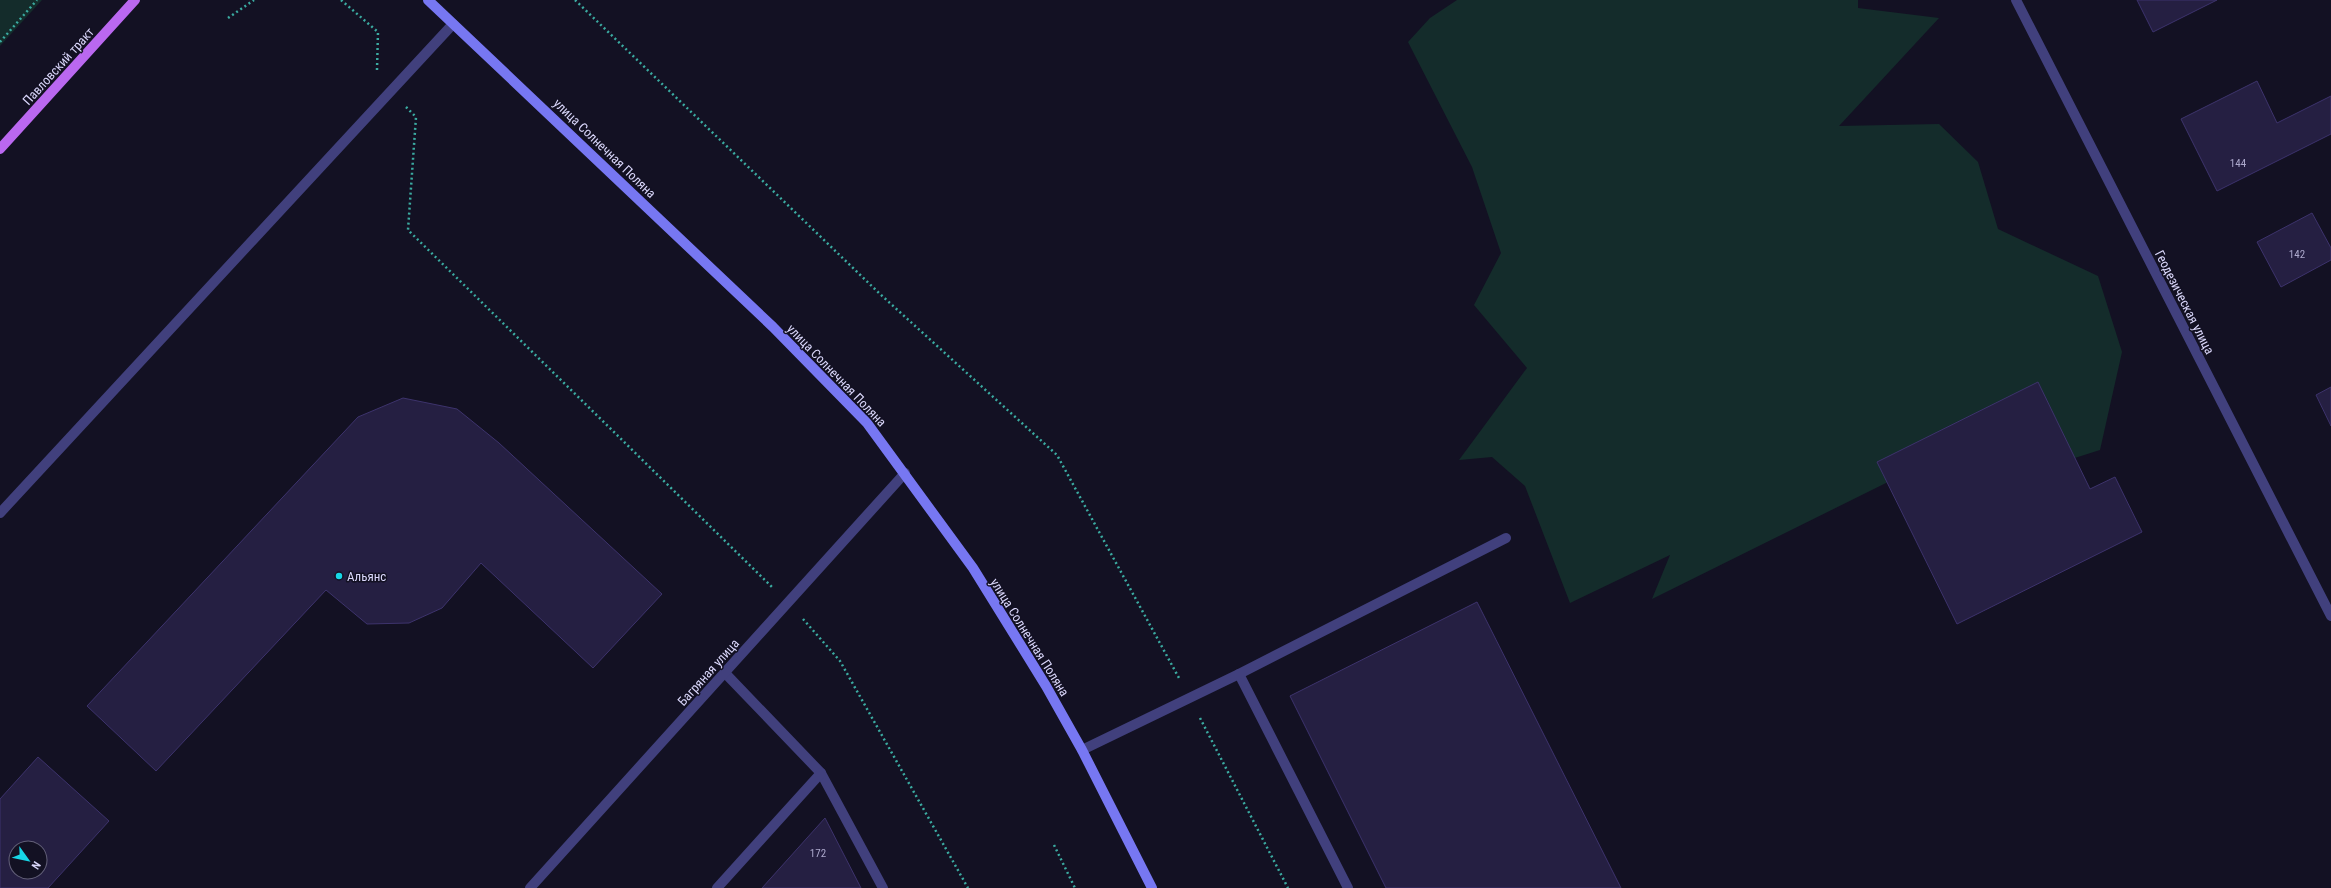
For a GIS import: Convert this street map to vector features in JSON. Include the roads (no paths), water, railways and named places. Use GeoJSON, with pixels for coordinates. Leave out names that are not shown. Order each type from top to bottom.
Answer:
{"type":"FeatureCollection","features":[{"type":"Feature","properties":{"kind":"main road","name":"Павловский тракт"},"geometry":{"type":"LineString","coordinates":[[0,149],[135,0]]}},
{"type":"Feature","properties":{"kind":"street","name":"улица Солнечная Поляна"},"geometry":{"type":"LineString","coordinates":[[428,0],[773,326],[867,422],[906,473],[973,568],[1042,680],[1082,750],[1152,888]]}},
{"type":"Feature","properties":{"kind":"street","name":"Геодезическая улица"},"geometry":{"type":"LineString","coordinates":[[2016,0],[2331,616]]}},
{"type":"Feature","properties":{"kind":"street"},"geometry":{"type":"LineString","coordinates":[[0,513],[453,24]]}},
{"type":"Feature","properties":{"kind":"street","name":"Багряная улица"},"geometry":{"type":"LineString","coordinates":[[530,888],[906,473]]}},
{"type":"Feature","properties":{"kind":"street"},"geometry":{"type":"LineString","coordinates":[[1082,750],[1239,674],[1506,538]]}},
{"type":"Feature","properties":{"kind":"street"},"geometry":{"type":"LineString","coordinates":[[725,673],[821,773],[883,888]]}},
{"type":"Feature","properties":{"kind":"street"},"geometry":{"type":"LineString","coordinates":[[1239,674],[1348,888]]}},
{"type":"Feature","properties":{"kind":"street"},"geometry":{"type":"LineString","coordinates":[[717,888],[821,773]]}},
{"type":"Feature","properties":{"kind":"place","name":"Альянс"},"geometry":{"type":"Point","coordinates":[339,576]}}]}
